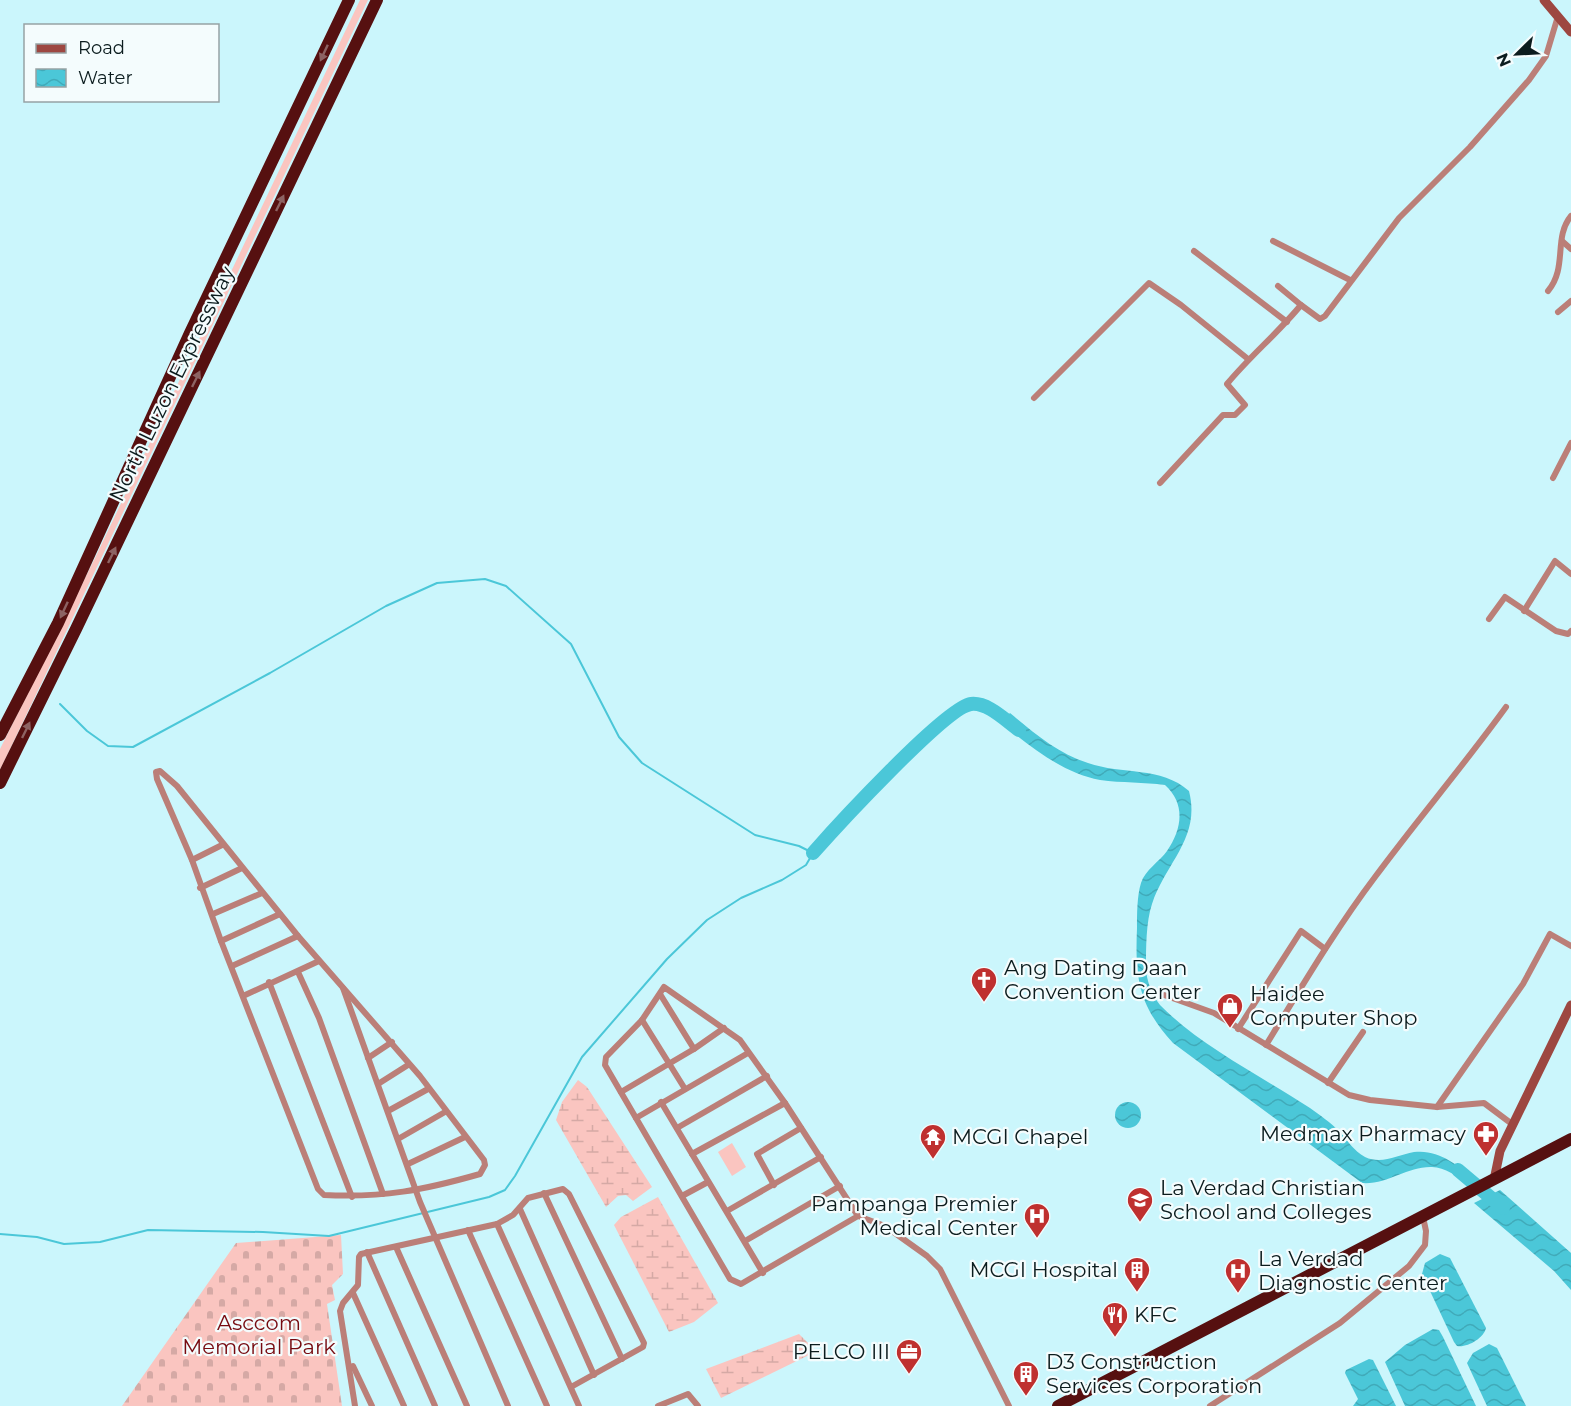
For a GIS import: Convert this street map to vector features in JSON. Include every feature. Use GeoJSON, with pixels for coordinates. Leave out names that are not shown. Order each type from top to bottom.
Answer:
{"type":"FeatureCollection","features":[{"type":"Feature","properties":{"kind":"highway","name":"North Luzon Expressway"},"geometry":{"type":"LineString","coordinates":[[0,735],[58,623],[190,333],[349,0]]}},
{"type":"Feature","properties":{"kind":"highway","name":"North Luzon Expressway"},"geometry":{"type":"LineString","coordinates":[[0,783],[82,618],[377,0]]}},
{"type":"Feature","properties":{"kind":"highway"},"geometry":{"type":"LineString","coordinates":[[1058,1406],[1571,1139]]}},
{"type":"Feature","properties":{"kind":"street"},"geometry":{"type":"LineString","coordinates":[[1547,1],[1571,32]]}},
{"type":"Feature","properties":{"kind":"street"},"geometry":{"type":"LineString","coordinates":[[1278,286],[1320,319],[1325,316],[1399,218],[1470,147],[1529,80],[1546,56],[1558,15]]}},
{"type":"Feature","properties":{"kind":"street"},"geometry":{"type":"LineString","coordinates":[[1548,291],[1557,279],[1563,229],[1571,216]]}},
{"type":"Feature","properties":{"kind":"street"},"geometry":{"type":"LineString","coordinates":[[1273,241],[1350,280]]}},
{"type":"Feature","properties":{"kind":"street"},"geometry":{"type":"LineString","coordinates":[[1562,241],[1571,249]]}},
{"type":"Feature","properties":{"kind":"street"},"geometry":{"type":"LineString","coordinates":[[1194,251],[1287,322]]}},
{"type":"Feature","properties":{"kind":"street"},"geometry":{"type":"LineString","coordinates":[[1034,398],[1149,283],[1181,305],[1248,359]]}},
{"type":"Feature","properties":{"kind":"street"},"geometry":{"type":"LineString","coordinates":[[1558,312],[1571,301]]}},
{"type":"Feature","properties":{"kind":"street"},"geometry":{"type":"LineString","coordinates":[[1160,483],[1223,414],[1235,415],[1245,405],[1227,384],[1248,359],[1287,322],[1300,304]]}},
{"type":"Feature","properties":{"kind":"street"},"geometry":{"type":"LineString","coordinates":[[1553,478],[1571,443]]}},
{"type":"Feature","properties":{"kind":"street"},"geometry":{"type":"LineString","coordinates":[[1524,611],[1555,561],[1571,574]]}},
{"type":"Feature","properties":{"kind":"street"},"geometry":{"type":"LineString","coordinates":[[1489,619],[1505,597],[1556,631],[1568,634],[1571,631]]}},
{"type":"Feature","properties":{"kind":"street"},"geometry":{"type":"LineString","coordinates":[[1266,1045],[1325,949],[1374,878],[1454,778],[1506,707]]}},
{"type":"Feature","properties":{"kind":"street"},"geometry":{"type":"LineString","coordinates":[[160,771],[177,786],[222,844],[319,961],[392,1042],[484,1160],[485,1165],[480,1174],[418,1191],[352,1197],[324,1195],[318,1189],[156,772],[160,771]]}},
{"type":"Feature","properties":{"kind":"street"},"geometry":{"type":"LineString","coordinates":[[192,860],[222,844]]}},
{"type":"Feature","properties":{"kind":"street"},"geometry":{"type":"LineString","coordinates":[[200,888],[242,868]]}},
{"type":"Feature","properties":{"kind":"street"},"geometry":{"type":"LineString","coordinates":[[213,914],[262,893]]}},
{"type":"Feature","properties":{"kind":"street"},"geometry":{"type":"LineString","coordinates":[[221,941],[280,914]]}},
{"type":"Feature","properties":{"kind":"street"},"geometry":{"type":"LineString","coordinates":[[1238,1029],[1301,932],[1325,949]]}},
{"type":"Feature","properties":{"kind":"street"},"geometry":{"type":"LineString","coordinates":[[1437,1107],[1523,984],[1550,934],[1571,946]]}},
{"type":"Feature","properties":{"kind":"street"},"geometry":{"type":"LineString","coordinates":[[232,966],[298,936]]}},
{"type":"Feature","properties":{"kind":"street"},"geometry":{"type":"LineString","coordinates":[[243,996],[269,982],[298,972],[319,961]]}},
{"type":"Feature","properties":{"kind":"street"},"geometry":{"type":"LineString","coordinates":[[298,972],[319,1018],[383,1194]]}},
{"type":"Feature","properties":{"kind":"street"},"geometry":{"type":"LineString","coordinates":[[269,982],[352,1197]]}},
{"type":"Feature","properties":{"kind":"street"},"geometry":{"type":"LineString","coordinates":[[342,984],[418,1191],[420,1202],[507,1406]]}},
{"type":"Feature","properties":{"kind":"street"},"geometry":{"type":"LineString","coordinates":[[858,1216],[741,1284],[730,1279],[604,1060],[642,1020],[664,987],[740,1040],[785,1102],[858,1216],[885,1226],[927,1256],[940,1269],[1009,1406]]}},
{"type":"Feature","properties":{"kind":"street"},"geometry":{"type":"LineString","coordinates":[[660,994],[694,1049]]}},
{"type":"Feature","properties":{"kind":"street"},"geometry":{"type":"LineString","coordinates":[[1164,995],[1214,1013],[1349,1095],[1370,1100],[1437,1107],[1484,1103],[1512,1124]]}},
{"type":"Feature","properties":{"kind":"street"},"geometry":{"type":"LineString","coordinates":[[1491,1182],[1500,1151],[1512,1124],[1571,1005]]}},
{"type":"Feature","properties":{"kind":"street"},"geometry":{"type":"LineString","coordinates":[[642,1020],[685,1089]]}},
{"type":"Feature","properties":{"kind":"street"},"geometry":{"type":"LineString","coordinates":[[621,1092],[694,1049],[724,1028]]}},
{"type":"Feature","properties":{"kind":"street"},"geometry":{"type":"LineString","coordinates":[[1328,1083],[1363,1032]]}},
{"type":"Feature","properties":{"kind":"street"},"geometry":{"type":"LineString","coordinates":[[368,1058],[392,1042]]}},
{"type":"Feature","properties":{"kind":"street"},"geometry":{"type":"LineString","coordinates":[[636,1118],[748,1053]]}},
{"type":"Feature","properties":{"kind":"street"},"geometry":{"type":"LineString","coordinates":[[378,1084],[408,1065]]}},
{"type":"Feature","properties":{"kind":"street"},"geometry":{"type":"LineString","coordinates":[[678,1128],[767,1076]]}},
{"type":"Feature","properties":{"kind":"street"},"geometry":{"type":"LineString","coordinates":[[388,1111],[428,1089]]}},
{"type":"Feature","properties":{"kind":"street"},"geometry":{"type":"LineString","coordinates":[[661,1102],[763,1273]]}},
{"type":"Feature","properties":{"kind":"street"},"geometry":{"type":"LineString","coordinates":[[693,1154],[785,1102]]}},
{"type":"Feature","properties":{"kind":"street"},"geometry":{"type":"LineString","coordinates":[[398,1139],[445,1112]]}},
{"type":"Feature","properties":{"kind":"street"},"geometry":{"type":"LineString","coordinates":[[774,1185],[757,1154],[801,1128]]}},
{"type":"Feature","properties":{"kind":"street"},"geometry":{"type":"LineString","coordinates":[[408,1164],[465,1137]]}},
{"type":"Feature","properties":{"kind":"street"},"geometry":{"type":"LineString","coordinates":[[727,1211],[821,1157]]}},
{"type":"Feature","properties":{"kind":"street"},"geometry":{"type":"LineString","coordinates":[[682,1196],[708,1182]]}},
{"type":"Feature","properties":{"kind":"street"},"geometry":{"type":"LineString","coordinates":[[745,1241],[840,1186]]}},
{"type":"Feature","properties":{"kind":"street"},"geometry":{"type":"LineString","coordinates":[[355,1406],[350,1360],[340,1311],[343,1303],[360,1281],[358,1257],[367,1252],[497,1224],[520,1209],[528,1198],[563,1189],[569,1194],[642,1339],[643,1347],[571,1387]]}},
{"type":"Feature","properties":{"kind":"street"},"geometry":{"type":"LineString","coordinates":[[544,1193],[622,1359]]}},
{"type":"Feature","properties":{"kind":"street"},"geometry":{"type":"LineString","coordinates":[[520,1209],[594,1375]]}},
{"type":"Feature","properties":{"kind":"street"},"geometry":{"type":"LineString","coordinates":[[1210,1406],[1340,1323],[1409,1266],[1425,1245],[1426,1231],[1423,1216]]}},
{"type":"Feature","properties":{"kind":"street"},"geometry":{"type":"LineString","coordinates":[[497,1224],[579,1406]]}},
{"type":"Feature","properties":{"kind":"street"},"geometry":{"type":"LineString","coordinates":[[468,1230],[547,1406]]}},
{"type":"Feature","properties":{"kind":"street"},"geometry":{"type":"LineString","coordinates":[[396,1247],[467,1406]]}},
{"type":"Feature","properties":{"kind":"street"},"geometry":{"type":"LineString","coordinates":[[367,1252],[435,1406]]}},
{"type":"Feature","properties":{"kind":"street"},"geometry":{"type":"LineString","coordinates":[[353,1293],[404,1406]]}},
{"type":"Feature","properties":{"kind":"street"},"geometry":{"type":"LineString","coordinates":[[350,1360],[372,1406]]}},
{"type":"Feature","properties":{"kind":"street"},"geometry":{"type":"LineString","coordinates":[[658,1406],[670,1404],[688,1394],[698,1406]]}},
{"type":"Feature","properties":{"kind":"green space"},"geometry":{"type":"Polygon","coordinates":[[[360,0],[368,0],[0,770],[0,749],[96,556],[360,0]]]}},
{"type":"Feature","properties":{"kind":"green space"},"geometry":{"type":"Polygon","coordinates":[[[578,1080],[587,1087],[652,1187],[633,1201],[626,1195],[618,1196],[606,1207],[556,1120],[562,1102],[578,1080]]]}},
{"type":"Feature","properties":{"kind":"green space"},"geometry":{"type":"Polygon","coordinates":[[[732,1143],[746,1167],[732,1176],[718,1152],[732,1143]]]}},
{"type":"Feature","properties":{"kind":"green space"},"geometry":{"type":"Polygon","coordinates":[[[658,1197],[718,1303],[694,1322],[669,1332],[614,1225],[621,1217],[658,1197]]]}},
{"type":"Feature","properties":{"kind":"green space","name":"Asccom Memorial Park"},"geometry":{"type":"Polygon","coordinates":[[[341,1235],[343,1274],[332,1285],[335,1300],[327,1304],[342,1406],[122,1406],[236,1243],[341,1235]]]}},
{"type":"Feature","properties":{"kind":"green space"},"geometry":{"type":"Polygon","coordinates":[[[799,1334],[815,1350],[721,1398],[706,1369],[799,1334]]]}},
{"type":"Feature","properties":{"kind":"water"},"geometry":{"type":"Polygon","coordinates":[[[1010,713],[1046,742],[1077,759],[1101,767],[1154,774],[1178,783],[1189,791],[1190,823],[1186,836],[1158,889],[1149,919],[1146,972],[1154,997],[1160,1005],[1194,1034],[1321,1116],[1365,1157],[1383,1160],[1414,1152],[1431,1153],[1447,1159],[1475,1178],[1468,1182],[1437,1167],[1423,1167],[1380,1181],[1362,1183],[1173,1043],[1152,1016],[1141,990],[1137,945],[1141,883],[1167,851],[1176,834],[1180,817],[1176,800],[1165,785],[1100,780],[1060,765],[1001,723],[1010,713]]]}},
{"type":"Feature","properties":{"kind":"water"},"geometry":{"type":"Polygon","coordinates":[[[1128,1102],[1137,1106],[1141,1115],[1137,1124],[1128,1128],[1119,1124],[1115,1115],[1119,1106],[1128,1102]]]}},
{"type":"Feature","properties":{"kind":"water"},"geometry":{"type":"Polygon","coordinates":[[[1500,1190],[1571,1253],[1571,1290],[1554,1271],[1474,1203],[1500,1190]]]}},
{"type":"Feature","properties":{"kind":"water"},"geometry":{"type":"Polygon","coordinates":[[[1440,1254],[1450,1258],[1486,1328],[1479,1339],[1470,1344],[1457,1346],[1454,1342],[1422,1274],[1425,1263],[1440,1254]]]}},
{"type":"Feature","properties":{"kind":"water"},"geometry":{"type":"Polygon","coordinates":[[[1433,1329],[1439,1330],[1443,1337],[1476,1406],[1405,1406],[1385,1362],[1405,1345],[1433,1329]]]}},
{"type":"Feature","properties":{"kind":"water"},"geometry":{"type":"Polygon","coordinates":[[[1489,1344],[1497,1348],[1526,1406],[1487,1406],[1467,1363],[1473,1353],[1489,1344]]]}},
{"type":"Feature","properties":{"kind":"water"},"geometry":{"type":"Polygon","coordinates":[[[1369,1359],[1373,1360],[1396,1406],[1353,1406],[1358,1399],[1345,1373],[1346,1370],[1369,1359]]]}},
{"type":"Feature","properties":{"kind":"waterway"},"geometry":{"type":"LineString","coordinates":[[0,1234],[37,1237],[64,1244],[100,1242],[148,1230],[263,1232],[329,1236],[489,1197],[505,1190],[582,1057],[667,959],[707,920],[741,898],[782,880],[806,865],[813,853],[799,846],[755,835],[642,763],[619,737],[571,644],[506,586],[485,579],[437,583],[386,606],[270,673],[133,747],[108,746],[87,731],[60,704]]}},
{"type":"Feature","properties":{"kind":"waterway"},"geometry":{"type":"LineString","coordinates":[[813,853],[891,770],[958,710],[971,704],[984,706],[1019,730]]}},
{"type":"Feature","properties":{"kind":"waterway"},"geometry":{"type":"LineString","coordinates":[[1458,1170],[1503,1208]]}},
{"type":"Feature","properties":{"kind":"place","name":"Ang Dating Daan Convention Center"},"geometry":{"type":"Point","coordinates":[984,1003]}},
{"type":"Feature","properties":{"kind":"place","name":"Haidee Computer Shop"},"geometry":{"type":"Point","coordinates":[1230,1029]}},
{"type":"Feature","properties":{"kind":"place","name":"Medmax Pharmacy"},"geometry":{"type":"Point","coordinates":[1486,1157]}},
{"type":"Feature","properties":{"kind":"place","name":"MCGI Chapel"},"geometry":{"type":"Point","coordinates":[933,1160]}},
{"type":"Feature","properties":{"kind":"place","name":"La Verdad Christian School and Colleges"},"geometry":{"type":"Point","coordinates":[1140,1223]}},
{"type":"Feature","properties":{"kind":"place","name":"Pampanga Premier Medical Center"},"geometry":{"type":"Point","coordinates":[1037,1239]}},
{"type":"Feature","properties":{"kind":"place","name":"MCGI Hospital"},"geometry":{"type":"Point","coordinates":[1137,1293]}},
{"type":"Feature","properties":{"kind":"place","name":"La Verdad Diagnostic Center"},"geometry":{"type":"Point","coordinates":[1238,1294]}},
{"type":"Feature","properties":{"kind":"place","name":"KFC"},"geometry":{"type":"Point","coordinates":[1115,1338]}},
{"type":"Feature","properties":{"kind":"place","name":"PELCO III"},"geometry":{"type":"Point","coordinates":[909,1375]}},
{"type":"Feature","properties":{"kind":"place","name":"D3 Construction Services Corporation"},"geometry":{"type":"Point","coordinates":[1026,1397]}}]}
